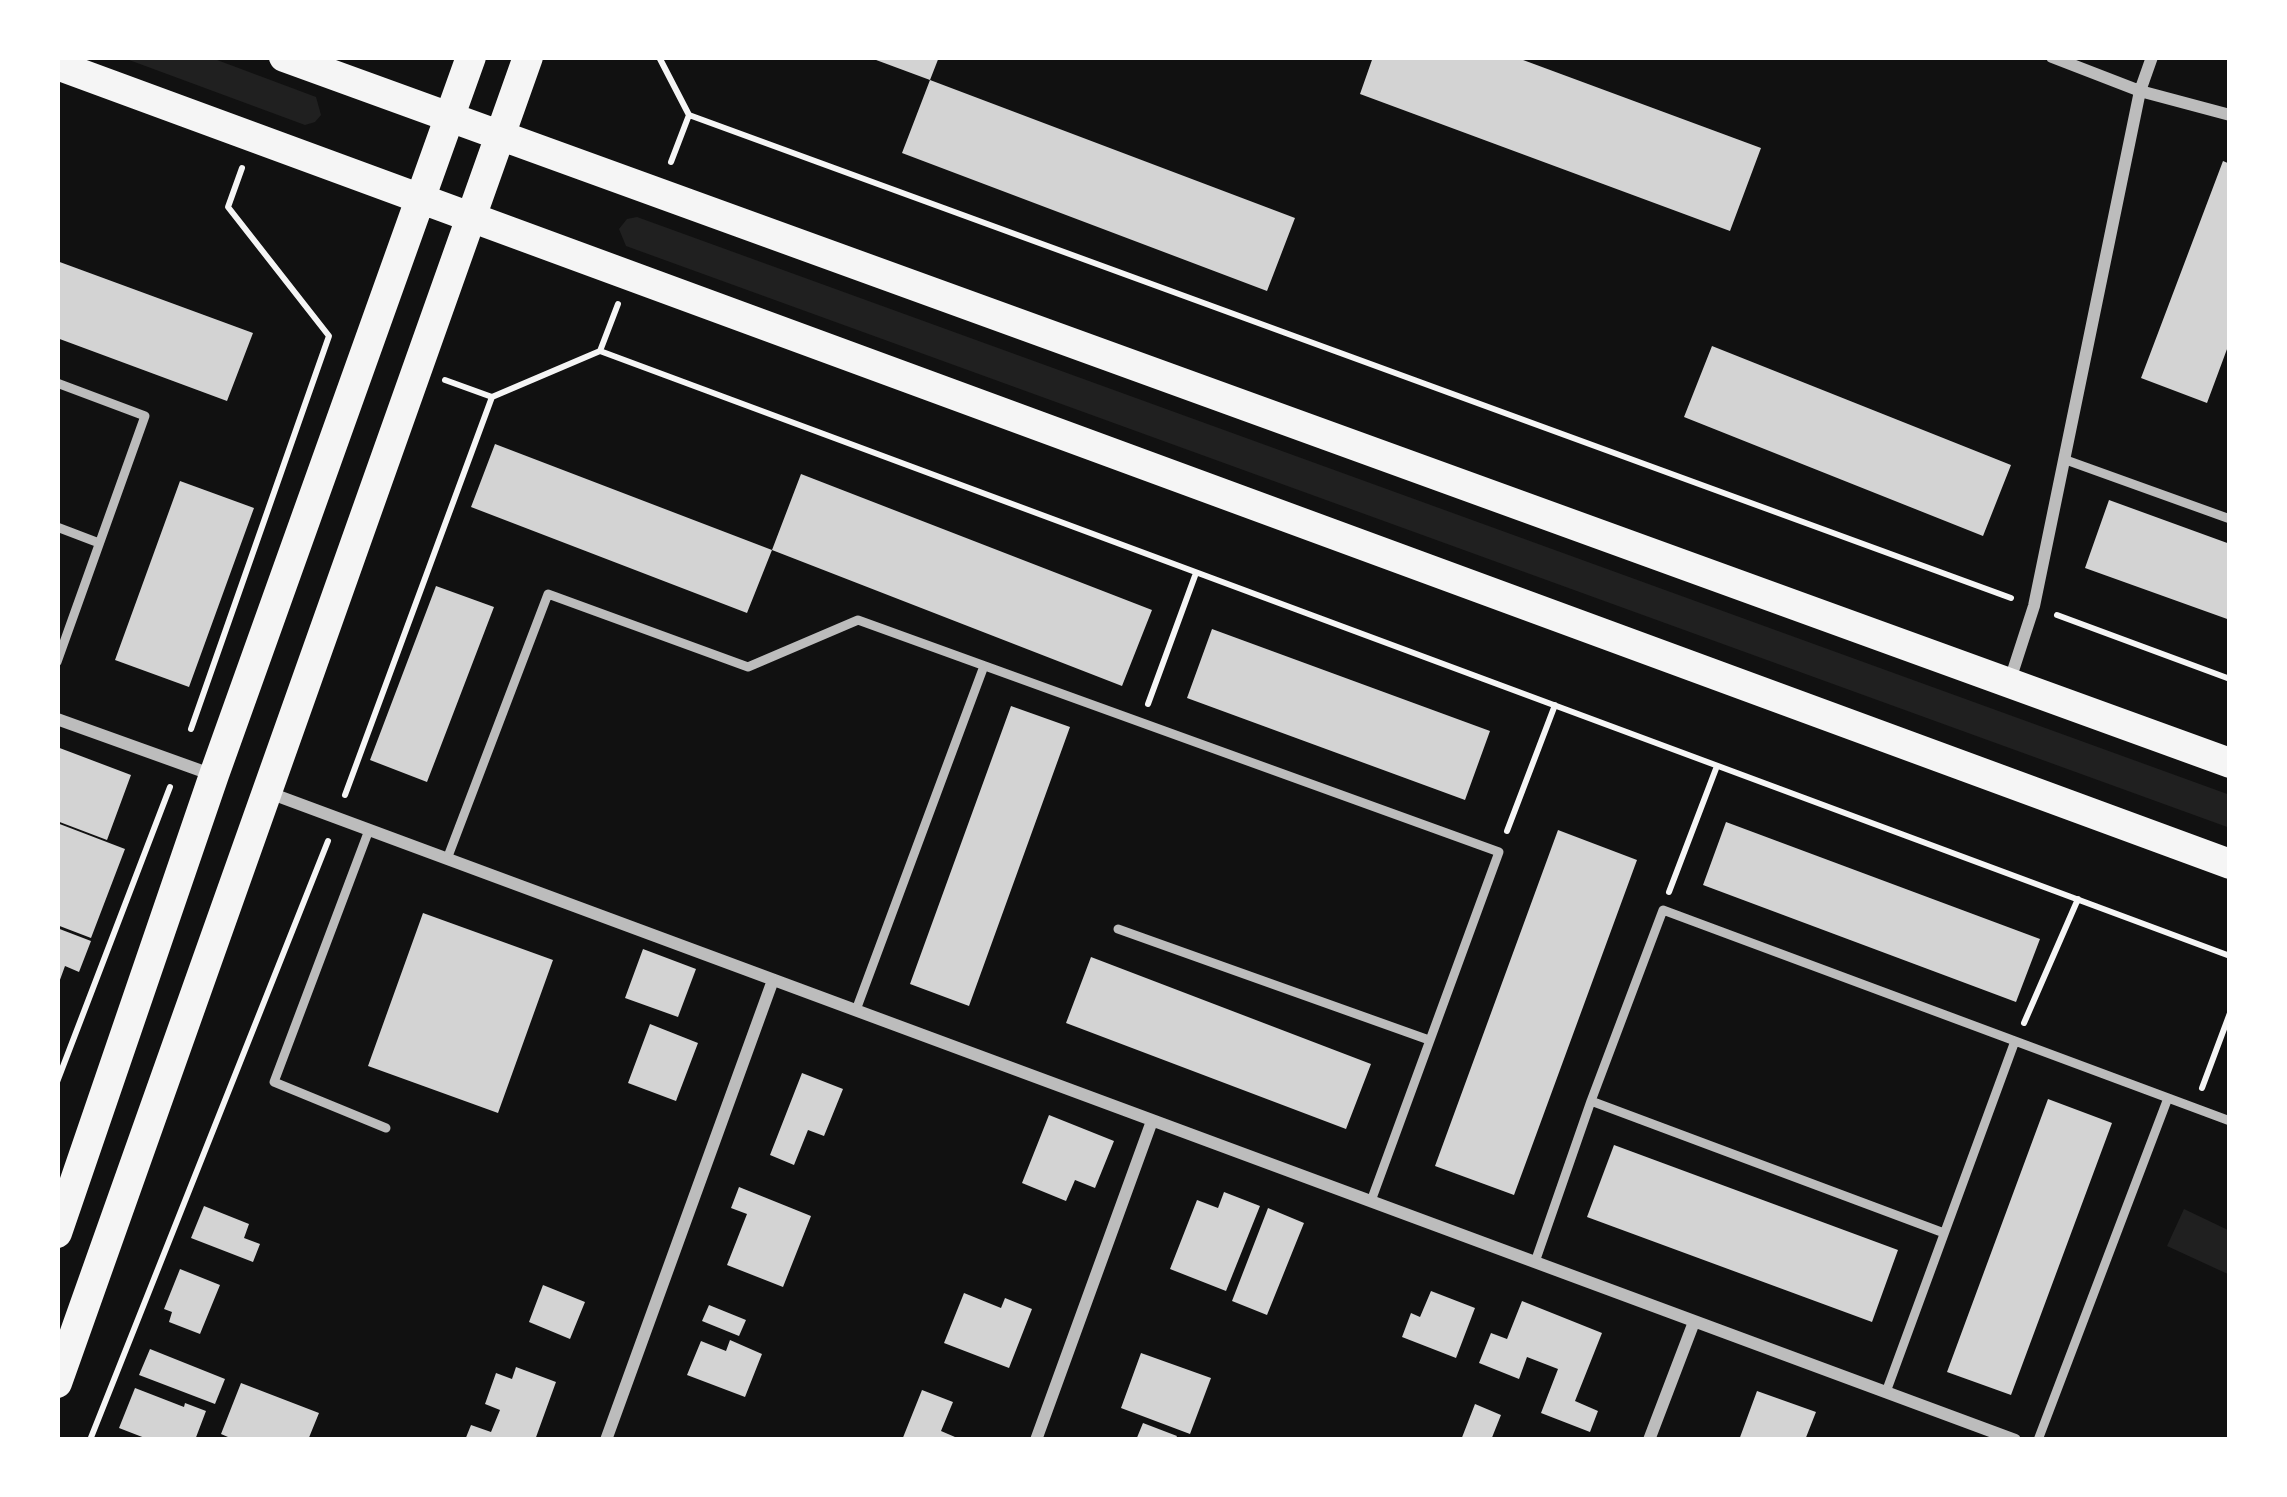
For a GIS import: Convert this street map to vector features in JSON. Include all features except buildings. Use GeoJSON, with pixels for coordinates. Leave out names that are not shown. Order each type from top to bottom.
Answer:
{"type":"FeatureCollection","features":[{"type":"Feature","properties":{"kind":"main road"},"geometry":{"type":"LineString","coordinates":[[284,57],[2230,763]]}},
{"type":"Feature","properties":{"kind":"main road"},"geometry":{"type":"LineString","coordinates":[[57,1232],[214,775],[471,57]]}},
{"type":"Feature","properties":{"kind":"main road"},"geometry":{"type":"LineString","coordinates":[[57,1383],[528,57]]}},
{"type":"Feature","properties":{"kind":"main road"},"geometry":{"type":"LineString","coordinates":[[57,65],[2230,864]]}},
{"type":"Feature","properties":{"kind":"street"},"geometry":{"type":"LineString","coordinates":[[2052,57],[2140,91],[2230,115]]}},
{"type":"Feature","properties":{"kind":"street"},"geometry":{"type":"LineString","coordinates":[[2010,682],[2034,606],[2140,91],[2152,57]]}},
{"type":"Feature","properties":{"kind":"street"},"geometry":{"type":"LineString","coordinates":[[57,719],[214,775]]}},
{"type":"Feature","properties":{"kind":"street"},"geometry":{"type":"LineString","coordinates":[[268,792],[2015,1440]]}},
{"type":"Feature","properties":{"kind":"street"},"geometry":{"type":"LineString","coordinates":[[606,1440],[773,980]]}},
{"type":"Feature","properties":{"kind":"street"},"geometry":{"type":"LineString","coordinates":[[1036,1440],[1152,1120]]}},
{"type":"Feature","properties":{"kind":"street"},"geometry":{"type":"LineString","coordinates":[[1648,1440],[1694,1322]]}},
{"type":"Feature","properties":{"kind":"lane"},"geometry":{"type":"LineString","coordinates":[[57,383],[145,416],[57,662]]}},
{"type":"Feature","properties":{"kind":"lane"},"geometry":{"type":"LineString","coordinates":[[2066,460],[2230,520]]}},
{"type":"Feature","properties":{"kind":"lane"},"geometry":{"type":"LineString","coordinates":[[57,527],[99,543]]}},
{"type":"Feature","properties":{"kind":"lane"},"geometry":{"type":"LineString","coordinates":[[448,859],[548,594],[748,667],[858,620],[1499,852],[1371,1201]]}},
{"type":"Feature","properties":{"kind":"lane"},"geometry":{"type":"LineString","coordinates":[[856,1010],[984,666]]}},
{"type":"Feature","properties":{"kind":"lane"},"geometry":{"type":"LineString","coordinates":[[369,830],[274,1082],[386,1128]]}},
{"type":"Feature","properties":{"kind":"lane"},"geometry":{"type":"LineString","coordinates":[[1534,1262],[1663,910],[2230,1121]]}},
{"type":"Feature","properties":{"kind":"lane"},"geometry":{"type":"LineString","coordinates":[[1118,928],[1429,1040]]}},
{"type":"Feature","properties":{"kind":"lane"},"geometry":{"type":"LineString","coordinates":[[1886,1392],[2015,1041]]}},
{"type":"Feature","properties":{"kind":"lane"},"geometry":{"type":"LineString","coordinates":[[2038,1440],[2168,1098]]}},
{"type":"Feature","properties":{"kind":"lane"},"geometry":{"type":"LineString","coordinates":[[1591,1101],[1944,1233]]}},
{"type":"Feature","properties":{"kind":"path"},"geometry":{"type":"LineString","coordinates":[[658,57],[689,115],[2230,679]]}},
{"type":"Feature","properties":{"kind":"path"},"geometry":{"type":"LineString","coordinates":[[660,192],[689,115]]}},
{"type":"Feature","properties":{"kind":"path"},"geometry":{"type":"LineString","coordinates":[[57,1082],[178,764],[329,336],[228,207],[253,137]]}},
{"type":"Feature","properties":{"kind":"path"},"geometry":{"type":"LineString","coordinates":[[600,351],[629,275]]}},
{"type":"Feature","properties":{"kind":"path"},"geometry":{"type":"LineString","coordinates":[[90,1440],[338,817],[492,397],[600,351],[2230,956]]}},
{"type":"Feature","properties":{"kind":"path"},"geometry":{"type":"LineString","coordinates":[[1141,723],[1196,573]]}},
{"type":"Feature","properties":{"kind":"path"},"geometry":{"type":"LineString","coordinates":[[1499,852],[1556,706]]}},
{"type":"Feature","properties":{"kind":"path"},"geometry":{"type":"LineString","coordinates":[[1663,910],[1717,766]]}},
{"type":"Feature","properties":{"kind":"path"},"geometry":{"type":"LineString","coordinates":[[2015,1041],[2078,899]]}},
{"type":"Feature","properties":{"kind":"path"},"geometry":{"type":"LineString","coordinates":[[2195,1108],[2230,1013]]}},
{"type":"Feature","properties":{"kind":"shaded area"},"geometry":{"type":"Polygon","coordinates":[[[121,57],[209,57],[316,97],[321,115],[305,125],[121,57]]]}},
{"type":"Feature","properties":{"kind":"shaded area"},"geometry":{"type":"Polygon","coordinates":[[[637,217],[2230,795],[2230,828],[626,246],[619,229],[627,219],[637,217]]]}},
{"type":"Feature","properties":{"kind":"shaded area"},"geometry":{"type":"Polygon","coordinates":[[[2184,1209],[2230,1231],[2230,1275],[2167,1246],[2184,1209]]]}}]}
